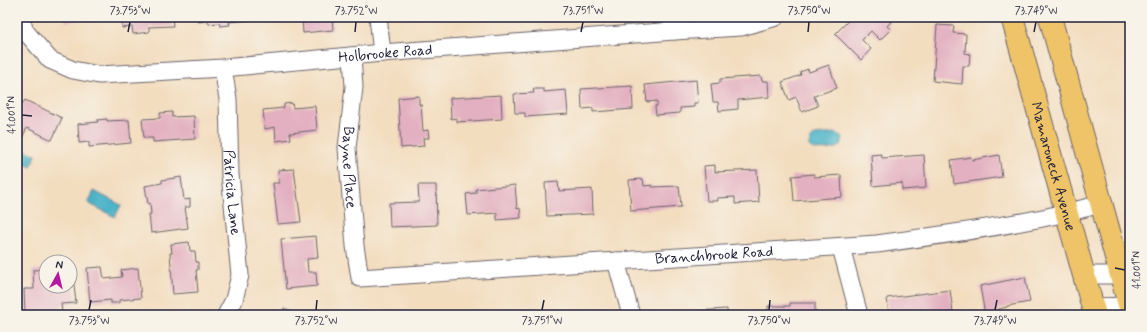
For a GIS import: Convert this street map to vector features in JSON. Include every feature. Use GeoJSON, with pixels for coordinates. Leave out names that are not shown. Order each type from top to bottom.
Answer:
{"type":"FeatureCollection","features":[{"type":"Feature","properties":{"kind":"main road","name":"Mamaroneck Avenue"},"geometry":{"type":"LineString","coordinates":[[1012,17],[1093,311]]}},
{"type":"Feature","properties":{"kind":"main road"},"geometry":{"type":"LineString","coordinates":[[1050,17],[1101,204],[1125,274],[1130,306]]}},
{"type":"Feature","properties":{"kind":"street","name":"Holbrooke Road"},"geometry":{"type":"LineString","coordinates":[[20,17],[25,31],[50,60],[73,70],[99,75],[223,68],[673,24],[740,27],[776,17]]}},
{"type":"Feature","properties":{"kind":"street"},"geometry":{"type":"LineString","coordinates":[[378,17],[382,53]]}},
{"type":"Feature","properties":{"kind":"street","name":"Bayne Place"},"geometry":{"type":"LineString","coordinates":[[352,56],[354,87],[347,148],[355,246],[360,278]]}},
{"type":"Feature","properties":{"kind":"street","name":"Patricia Lane"},"geometry":{"type":"LineString","coordinates":[[223,68],[228,99],[230,174],[240,275],[234,300],[226,315]]}},
{"type":"Feature","properties":{"kind":"street","name":"Branchbrook Road"},"geometry":{"type":"LineString","coordinates":[[360,278],[841,247],[940,236],[1003,226],[1101,204]]}},
{"type":"Feature","properties":{"kind":"street"},"geometry":{"type":"LineString","coordinates":[[841,247],[859,315]]}},
{"type":"Feature","properties":{"kind":"street"},"geometry":{"type":"LineString","coordinates":[[616,261],[631,315]]}},
{"type":"Feature","properties":{"kind":"street"},"geometry":{"type":"LineString","coordinates":[[1084,275],[1125,274]]}},
{"type":"Feature","properties":{"kind":"street"},"geometry":{"type":"LineString","coordinates":[[1093,311],[1130,306]]}},
{"type":"Feature","properties":{"kind":"water"},"geometry":{"type":"Polygon","coordinates":[[[835,133],[842,139],[841,144],[836,148],[814,150],[809,146],[810,139],[815,135],[835,133]]]}},
{"type":"Feature","properties":{"kind":"water"},"geometry":{"type":"Polygon","coordinates":[[[17,146],[36,155],[31,167],[17,161],[17,146]]]}},
{"type":"Feature","properties":{"kind":"water"},"geometry":{"type":"Polygon","coordinates":[[[94,191],[121,205],[115,217],[88,203],[94,191]]]}},
{"type":"Feature","properties":{"kind":"building"},"geometry":{"type":"Polygon","coordinates":[[[65,17],[88,17],[88,18],[66,22],[65,17]]]}},
{"type":"Feature","properties":{"kind":"building"},"geometry":{"type":"Polygon","coordinates":[[[122,17],[172,17],[173,26],[149,27],[149,32],[133,34],[132,27],[122,28],[122,17]]]}},
{"type":"Feature","properties":{"kind":"building"},"geometry":{"type":"Polygon","coordinates":[[[198,17],[250,17],[251,20],[229,22],[230,25],[220,26],[219,23],[209,24],[208,21],[198,22],[198,17]]]}},
{"type":"Feature","properties":{"kind":"building"},"geometry":{"type":"Polygon","coordinates":[[[332,17],[333,30],[303,33],[302,18],[332,17]]]}},
{"type":"Feature","properties":{"kind":"building"},"geometry":{"type":"Polygon","coordinates":[[[852,17],[886,17],[891,22],[887,26],[891,29],[880,40],[871,31],[862,40],[871,49],[861,60],[835,34],[852,17]]]}},
{"type":"Feature","properties":{"kind":"building"},"geometry":{"type":"Polygon","coordinates":[[[937,25],[954,26],[953,33],[966,34],[965,53],[970,54],[969,66],[963,66],[962,84],[933,81],[937,25]]]}},
{"type":"Feature","properties":{"kind":"building"},"geometry":{"type":"Polygon","coordinates":[[[829,65],[837,88],[814,96],[818,106],[802,112],[796,97],[789,100],[782,82],[801,75],[800,72],[808,69],[809,72],[829,65]]]}},
{"type":"Feature","properties":{"kind":"building"},"geometry":{"type":"Polygon","coordinates":[[[761,76],[762,81],[768,81],[769,97],[738,100],[738,109],[719,111],[718,102],[713,102],[711,84],[720,83],[720,79],[761,76]]]}},
{"type":"Feature","properties":{"kind":"building"},"geometry":{"type":"Polygon","coordinates":[[[696,80],[698,103],[694,103],[694,107],[680,108],[680,113],[656,115],[655,106],[657,106],[657,101],[647,102],[645,85],[696,80]]]}},
{"type":"Feature","properties":{"kind":"building"},"geometry":{"type":"Polygon","coordinates":[[[632,86],[633,109],[593,112],[593,108],[582,109],[581,89],[632,86]]]}},
{"type":"Feature","properties":{"kind":"building"},"geometry":{"type":"Polygon","coordinates":[[[533,89],[544,89],[544,92],[566,90],[568,114],[525,117],[525,113],[515,113],[514,94],[534,93],[533,89]]]}},
{"type":"Feature","properties":{"kind":"building"},"geometry":{"type":"Polygon","coordinates":[[[501,95],[502,119],[457,122],[457,118],[451,119],[450,98],[501,95]]]}},
{"type":"Feature","properties":{"kind":"building"},"geometry":{"type":"Polygon","coordinates":[[[419,96],[423,131],[428,130],[429,138],[423,138],[424,146],[401,148],[398,98],[419,96]]]}},
{"type":"Feature","properties":{"kind":"building"},"geometry":{"type":"Polygon","coordinates":[[[17,100],[23,103],[25,100],[62,118],[52,140],[27,128],[22,138],[17,135],[17,100]]]}},
{"type":"Feature","properties":{"kind":"building"},"geometry":{"type":"Polygon","coordinates":[[[292,103],[293,108],[315,106],[317,130],[290,133],[291,139],[276,141],[275,127],[265,129],[263,110],[284,108],[284,104],[292,103]]]}},
{"type":"Feature","properties":{"kind":"building"},"geometry":{"type":"Polygon","coordinates":[[[172,112],[172,117],[194,116],[195,139],[153,142],[153,138],[144,138],[142,119],[160,118],[160,113],[172,112]]]}},
{"type":"Feature","properties":{"kind":"building"},"geometry":{"type":"Polygon","coordinates":[[[107,119],[107,121],[129,120],[131,143],[89,147],[89,142],[79,143],[78,124],[98,122],[97,120],[107,119]]]}},
{"type":"Feature","properties":{"kind":"building"},"geometry":{"type":"Polygon","coordinates":[[[881,154],[882,158],[924,155],[926,188],[902,190],[902,183],[873,186],[871,155],[881,154]]]}},
{"type":"Feature","properties":{"kind":"building"},"geometry":{"type":"Polygon","coordinates":[[[999,155],[1002,177],[954,184],[951,160],[971,157],[972,160],[999,155]]]}},
{"type":"Feature","properties":{"kind":"building"},"geometry":{"type":"Polygon","coordinates":[[[715,165],[715,172],[757,170],[759,202],[735,204],[735,197],[717,198],[718,201],[707,201],[704,166],[715,165]]]}},
{"type":"Feature","properties":{"kind":"building"},"geometry":{"type":"Polygon","coordinates":[[[294,169],[301,222],[278,224],[273,183],[279,183],[278,170],[294,169]]]}},
{"type":"Feature","properties":{"kind":"building"},"geometry":{"type":"Polygon","coordinates":[[[814,174],[814,177],[841,175],[842,197],[794,201],[792,176],[814,174]]]}},
{"type":"Feature","properties":{"kind":"building"},"geometry":{"type":"Polygon","coordinates":[[[181,177],[184,200],[190,199],[190,207],[185,207],[188,228],[151,233],[149,214],[151,214],[150,203],[148,204],[145,186],[162,183],[162,180],[181,177]]]}},
{"type":"Feature","properties":{"kind":"building"},"geometry":{"type":"Polygon","coordinates":[[[643,179],[644,186],[679,186],[681,207],[631,211],[629,180],[643,179]]]}},
{"type":"Feature","properties":{"kind":"building"},"geometry":{"type":"Polygon","coordinates":[[[558,182],[559,191],[592,189],[593,214],[547,216],[545,183],[558,182]]]}},
{"type":"Feature","properties":{"kind":"building"},"geometry":{"type":"Polygon","coordinates":[[[418,185],[436,185],[437,225],[390,227],[389,203],[419,202],[418,185]]]}},
{"type":"Feature","properties":{"kind":"building"},"geometry":{"type":"Polygon","coordinates":[[[515,185],[517,209],[520,208],[521,218],[497,220],[497,213],[468,215],[466,194],[476,193],[476,189],[515,185]]]}},
{"type":"Feature","properties":{"kind":"building"},"geometry":{"type":"Polygon","coordinates":[[[316,236],[318,258],[307,259],[308,272],[316,272],[317,286],[286,289],[281,239],[316,236]]]}},
{"type":"Feature","properties":{"kind":"building"},"geometry":{"type":"Polygon","coordinates":[[[189,242],[190,251],[195,251],[196,262],[198,262],[198,270],[196,270],[198,292],[173,294],[170,253],[172,253],[171,244],[189,242]]]}},
{"type":"Feature","properties":{"kind":"building"},"geometry":{"type":"Polygon","coordinates":[[[102,267],[104,279],[122,277],[121,270],[138,268],[141,298],[119,300],[119,303],[111,303],[111,300],[90,302],[87,268],[102,267]]]}},
{"type":"Feature","properties":{"kind":"building"},"geometry":{"type":"Polygon","coordinates":[[[33,270],[38,270],[38,294],[75,294],[76,303],[61,304],[62,312],[25,315],[24,289],[34,289],[33,270]]]}},
{"type":"Feature","properties":{"kind":"building"},"geometry":{"type":"Polygon","coordinates":[[[1025,277],[1030,302],[999,309],[1000,315],[985,315],[980,286],[1025,277]]]}},
{"type":"Feature","properties":{"kind":"building"},"geometry":{"type":"Polygon","coordinates":[[[950,290],[953,312],[934,315],[889,315],[887,298],[950,290]]]}},
{"type":"Feature","properties":{"kind":"building"},"geometry":{"type":"Polygon","coordinates":[[[790,303],[815,303],[815,315],[768,315],[768,306],[790,306],[790,303]]]}},
{"type":"Feature","properties":{"kind":"building"},"geometry":{"type":"Polygon","coordinates":[[[284,308],[296,315],[281,315],[284,308]]]}},
{"type":"Feature","properties":{"kind":"building"},"geometry":{"type":"Polygon","coordinates":[[[727,309],[727,315],[679,315],[678,312],[727,309]]]}}]}
